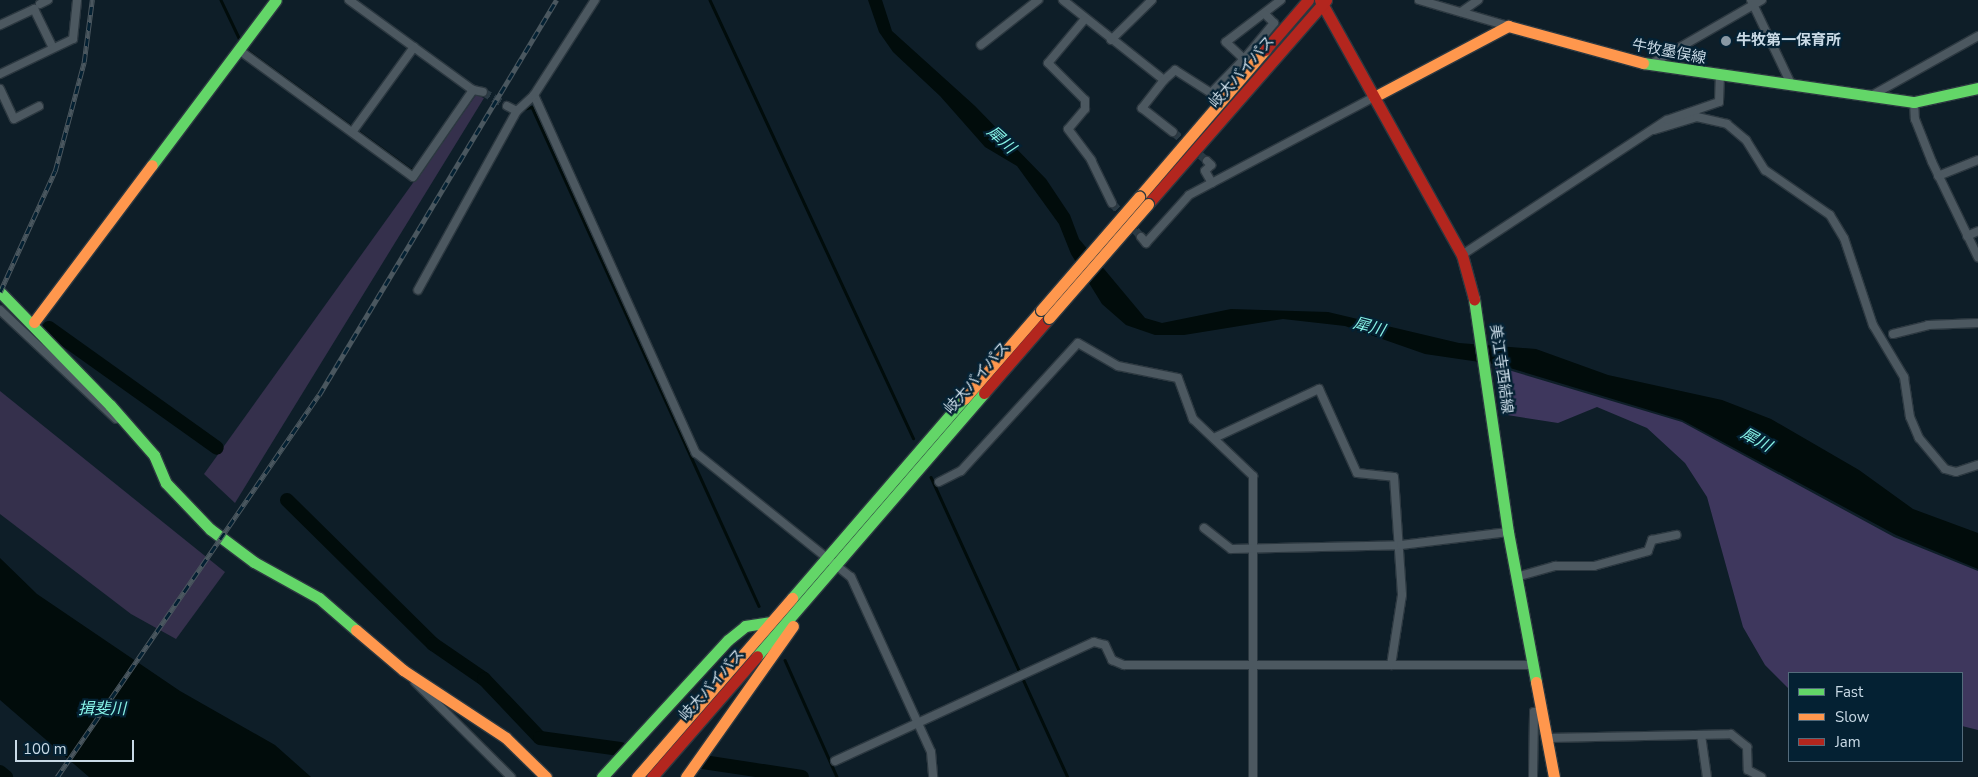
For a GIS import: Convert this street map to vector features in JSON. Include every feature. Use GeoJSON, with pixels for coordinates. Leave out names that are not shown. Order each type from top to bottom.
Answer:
{"type":"FeatureCollection","features":[{"type":"Feature","properties":{"kind":"main road"},"geometry":{"type":"LineString","coordinates":[[34,322],[276,0]]}},
{"type":"Feature","properties":{"kind":"main road","name":"岐大バイパス"},"geometry":{"type":"LineString","coordinates":[[1144,200],[1308,0]]}},
{"type":"Feature","properties":{"kind":"main road","name":"岐大バイパス"},"geometry":{"type":"LineString","coordinates":[[637,777],[825,558],[1323,1]]}},
{"type":"Feature","properties":{"kind":"main road","name":"美江寺西結線"},"geometry":{"type":"LineString","coordinates":[[1323,1],[1462,255],[1482,337],[1491,392],[1508,532],[1554,777]]}},
{"type":"Feature","properties":{"kind":"main road"},"geometry":{"type":"LineString","coordinates":[[1374,97],[1508,26]]}},
{"type":"Feature","properties":{"kind":"main road","name":"牛牧墨俣線"},"geometry":{"type":"LineString","coordinates":[[1508,26],[1651,64],[1720,76],[1869,97],[1914,102],[1978,88]]}},
{"type":"Feature","properties":{"kind":"main road"},"geometry":{"type":"LineString","coordinates":[[0,292],[34,322],[154,455],[166,483],[210,529],[254,562],[319,598],[403,670],[482,720],[546,777]]}},
{"type":"Feature","properties":{"kind":"main road","name":"岐大バイパス"},"geometry":{"type":"LineString","coordinates":[[652,777],[794,615],[1045,314]]}},
{"type":"Feature","properties":{"kind":"main road"},"geometry":{"type":"LineString","coordinates":[[686,777],[768,667],[792,627],[794,615]]}},
{"type":"Feature","properties":{"kind":"main road"},"geometry":{"type":"LineString","coordinates":[[602,777],[728,640],[745,626],[770,622]]}},
{"type":"Feature","properties":{"kind":"street"},"geometry":{"type":"LineString","coordinates":[[40,4],[48,0]]}},
{"type":"Feature","properties":{"kind":"street"},"geometry":{"type":"LineString","coordinates":[[0,72],[73,38],[77,0]]}},
{"type":"Feature","properties":{"kind":"street"},"geometry":{"type":"LineString","coordinates":[[349,0],[473,90],[483,92]]}},
{"type":"Feature","properties":{"kind":"street"},"geometry":{"type":"LineString","coordinates":[[418,290],[517,111],[534,95],[595,0]]}},
{"type":"Feature","properties":{"kind":"street"},"geometry":{"type":"LineString","coordinates":[[981,45],[1038,0]]}},
{"type":"Feature","properties":{"kind":"street"},"geometry":{"type":"LineString","coordinates":[[1063,0],[1084,20],[1164,80]]}},
{"type":"Feature","properties":{"kind":"street"},"geometry":{"type":"LineString","coordinates":[[1111,40],[1152,0]]}},
{"type":"Feature","properties":{"kind":"street"},"geometry":{"type":"LineString","coordinates":[[1244,60],[1226,42],[1281,0]]}},
{"type":"Feature","properties":{"kind":"street"},"geometry":{"type":"LineString","coordinates":[[1419,0],[1508,26]]}},
{"type":"Feature","properties":{"kind":"street"},"geometry":{"type":"LineString","coordinates":[[1461,12],[1478,0]]}},
{"type":"Feature","properties":{"kind":"street"},"geometry":{"type":"LineString","coordinates":[[1651,64],[1752,2],[1762,0]]}},
{"type":"Feature","properties":{"kind":"street"},"geometry":{"type":"LineString","coordinates":[[1752,2],[1792,86]]}},
{"type":"Feature","properties":{"kind":"street"},"geometry":{"type":"LineString","coordinates":[[0,25],[34,9],[53,48]]}},
{"type":"Feature","properties":{"kind":"street"},"geometry":{"type":"LineString","coordinates":[[1172,132],[1142,108],[1164,80],[1175,70],[1211,93],[1244,60],[1274,23],[1265,14]]}},
{"type":"Feature","properties":{"kind":"street"},"geometry":{"type":"LineString","coordinates":[[1084,20],[1048,64],[1085,100],[1085,109],[1068,129],[1091,160],[1112,203]]}},
{"type":"Feature","properties":{"kind":"street"},"geometry":{"type":"LineString","coordinates":[[1869,97],[1978,36]]}},
{"type":"Feature","properties":{"kind":"street"},"geometry":{"type":"LineString","coordinates":[[353,131],[414,47]]}},
{"type":"Feature","properties":{"kind":"street"},"geometry":{"type":"LineString","coordinates":[[240,50],[353,131],[413,177],[473,90]]}},
{"type":"Feature","properties":{"kind":"street"},"geometry":{"type":"LineString","coordinates":[[1462,255],[1615,151],[1654,130],[1668,120],[1719,102],[1720,76]]}},
{"type":"Feature","properties":{"kind":"street"},"geometry":{"type":"LineString","coordinates":[[0,89],[14,119],[39,106]]}},
{"type":"Feature","properties":{"kind":"street"},"geometry":{"type":"LineString","coordinates":[[534,95],[696,453],[851,577],[930,752],[933,777]]}},
{"type":"Feature","properties":{"kind":"street"},"geometry":{"type":"LineString","coordinates":[[1141,238],[1146,242],[1189,195],[1374,97]]}},
{"type":"Feature","properties":{"kind":"street"},"geometry":{"type":"LineString","coordinates":[[1914,102],[1915,119],[1938,176],[1978,257]]}},
{"type":"Feature","properties":{"kind":"street"},"geometry":{"type":"LineString","coordinates":[[507,106],[517,111]]}},
{"type":"Feature","properties":{"kind":"street"},"geometry":{"type":"LineString","coordinates":[[1654,130],[1696,117],[1727,124],[1746,140],[1764,170],[1830,215],[1844,238],[1873,325],[1904,377],[1910,417],[1919,438],[1945,469],[1956,472],[1978,465]]}},
{"type":"Feature","properties":{"kind":"street"},"geometry":{"type":"LineString","coordinates":[[1938,176],[1978,160]]}},
{"type":"Feature","properties":{"kind":"street"},"geometry":{"type":"LineString","coordinates":[[1207,161],[1210,165],[1205,171],[1212,183]]}},
{"type":"Feature","properties":{"kind":"street"},"geometry":{"type":"LineString","coordinates":[[1968,236],[1978,231]]}},
{"type":"Feature","properties":{"kind":"street"},"geometry":{"type":"LineString","coordinates":[[0,310],[126,426]]}},
{"type":"Feature","properties":{"kind":"street"},"geometry":{"type":"LineString","coordinates":[[1893,334],[1928,325],[1978,323]]}},
{"type":"Feature","properties":{"kind":"street"},"geometry":{"type":"LineString","coordinates":[[938,482],[961,471],[1078,343],[1118,366],[1178,378],[1193,419],[1253,476],[1253,777]]}},
{"type":"Feature","properties":{"kind":"street"},"geometry":{"type":"LineString","coordinates":[[1214,438],[1319,389],[1357,473],[1394,477],[1401,545],[1402,595],[1391,665]]}},
{"type":"Feature","properties":{"kind":"street"},"geometry":{"type":"LineString","coordinates":[[1204,528],[1231,550],[1401,545],[1508,532]]}},
{"type":"Feature","properties":{"kind":"street"},"geometry":{"type":"LineString","coordinates":[[1516,577],[1555,566],[1594,566],[1648,552],[1652,540],[1676,535]]}},
{"type":"Feature","properties":{"kind":"street"},"geometry":{"type":"LineString","coordinates":[[835,761],[1100,641],[1112,660],[1124,665],[1533,665]]}},
{"type":"Feature","properties":{"kind":"street"},"geometry":{"type":"LineString","coordinates":[[403,670],[511,777]]}},
{"type":"Feature","properties":{"kind":"street"},"geometry":{"type":"LineString","coordinates":[[1534,777],[1534,712],[1542,710]]}},
{"type":"Feature","properties":{"kind":"street"},"geometry":{"type":"LineString","coordinates":[[1701,735],[1707,777]]}},
{"type":"Feature","properties":{"kind":"street"},"geometry":{"type":"LineString","coordinates":[[1547,738],[1701,735],[1740,738],[1747,748],[1748,770],[1761,777]]}},
{"type":"Feature","properties":{"kind":"shaded area"},"geometry":{"type":"Polygon","coordinates":[[[476,95],[484,98],[235,503],[204,474],[476,95]]]}},
{"type":"Feature","properties":{"kind":"shaded area"},"geometry":{"type":"Polygon","coordinates":[[[1495,366],[1682,422],[1894,537],[1978,571],[1978,730],[1963,726],[1963,672],[1788,672],[1788,688],[1765,665],[1743,627],[1707,497],[1685,463],[1647,428],[1597,407],[1558,423],[1501,414],[1495,366]]]}},
{"type":"Feature","properties":{"kind":"shaded area"},"geometry":{"type":"Polygon","coordinates":[[[0,391],[225,572],[176,639],[131,614],[0,514],[0,391]]]}},
{"type":"Feature","properties":{"kind":"water","name":"犀川"},"geometry":{"type":"Polygon","coordinates":[[[868,0],[882,0],[892,31],[975,106],[1046,179],[1070,215],[1079,239],[1145,318],[1162,323],[1231,309],[1328,312],[1459,343],[1536,349],[1608,375],[1722,400],[1771,419],[1859,470],[1913,509],[1978,533],[1978,569],[1896,535],[1682,420],[1500,365],[1425,354],[1345,326],[1283,319],[1184,335],[1155,335],[1126,325],[1102,304],[1071,254],[1059,224],[1017,166],[985,147],[940,96],[893,52],[879,32],[868,0]]]}},
{"type":"Feature","properties":{"kind":"water","name":"揖斐川"},"geometry":{"type":"Polygon","coordinates":[[[0,558],[37,594],[180,691],[275,745],[311,777],[89,777],[0,700],[0,558]]]}},
{"type":"Feature","properties":{"kind":"waterway"},"geometry":{"type":"LineString","coordinates":[[221,0],[241,42]]}},
{"type":"Feature","properties":{"kind":"waterway"},"geometry":{"type":"LineString","coordinates":[[710,0],[913,438]]}},
{"type":"Feature","properties":{"kind":"waterway"},"geometry":{"type":"LineString","coordinates":[[248,51],[411,170],[416,167]]}},
{"type":"Feature","properties":{"kind":"waterway"},"geometry":{"type":"LineString","coordinates":[[523,109],[532,107],[759,606]]}},
{"type":"Feature","properties":{"kind":"waterway"},"geometry":{"type":"LineString","coordinates":[[49,328],[217,448]]}},
{"type":"Feature","properties":{"kind":"waterway"},"geometry":{"type":"LineString","coordinates":[[931,477],[1068,777]]}},
{"type":"Feature","properties":{"kind":"waterway"},"geometry":{"type":"LineString","coordinates":[[287,500],[433,644],[484,679],[540,738],[620,749]]}},
{"type":"Feature","properties":{"kind":"waterway"},"geometry":{"type":"LineString","coordinates":[[785,660],[837,777]]}},
{"type":"Feature","properties":{"kind":"waterway"},"geometry":{"type":"LineString","coordinates":[[703,762],[802,777]]}},
{"type":"Feature","properties":{"kind":"waterway"},"geometry":{"type":"LineString","coordinates":[[0,772],[6,777]]}},
{"type":"Feature","properties":{"kind":"tunnel"},"geometry":{"type":"LineString","coordinates":[[483,92],[507,106]]}},
{"type":"Feature","properties":{"kind":"tunnel"},"geometry":{"type":"LineString","coordinates":[[1173,132],[1207,161]]}},
{"type":"Feature","properties":{"kind":"tunnel"},"geometry":{"type":"LineString","coordinates":[[1112,203],[1141,237]]}},
{"type":"Feature","properties":{"kind":"railway"},"geometry":{"type":"LineString","coordinates":[[0,292],[55,171],[84,62],[92,0]]}},
{"type":"Feature","properties":{"kind":"railway"},"geometry":{"type":"LineString","coordinates":[[57,777],[319,395],[556,0]]}},
{"type":"Feature","properties":{"kind":"traffic: fast"},"geometry":{"type":"LineString","coordinates":[[152,165],[276,0]]}},
{"type":"Feature","properties":{"kind":"traffic: fast"},"geometry":{"type":"LineString","coordinates":[[1643,63],[1914,102],[1978,88]]}},
{"type":"Feature","properties":{"kind":"traffic: fast"},"geometry":{"type":"LineString","coordinates":[[0,292],[110,405],[154,455],[166,483],[210,529],[254,562],[319,598],[356,630]]}},
{"type":"Feature","properties":{"kind":"traffic: fast"},"geometry":{"type":"LineString","coordinates":[[1474,299],[1508,532],[1536,682]]}},
{"type":"Feature","properties":{"kind":"traffic: fast"},"geometry":{"type":"LineString","coordinates":[[757,656],[984,393]]}},
{"type":"Feature","properties":{"kind":"traffic: fast"},"geometry":{"type":"LineString","coordinates":[[792,598],[964,399]]}},
{"type":"Feature","properties":{"kind":"traffic: fast"},"geometry":{"type":"LineString","coordinates":[[602,777],[728,640],[745,626],[770,622]]}},
{"type":"Feature","properties":{"kind":"traffic: slow"},"geometry":{"type":"LineString","coordinates":[[1374,97],[1508,26],[1643,63]]}},
{"type":"Feature","properties":{"kind":"traffic: slow"},"geometry":{"type":"LineString","coordinates":[[1139,197],[1265,50]]}},
{"type":"Feature","properties":{"kind":"traffic: slow"},"geometry":{"type":"LineString","coordinates":[[34,322],[152,165]]}},
{"type":"Feature","properties":{"kind":"traffic: slow"},"geometry":{"type":"LineString","coordinates":[[1041,310],[1139,197]]}},
{"type":"Feature","properties":{"kind":"traffic: slow"},"geometry":{"type":"LineString","coordinates":[[1049,318],[1148,204]]}},
{"type":"Feature","properties":{"kind":"traffic: slow"},"geometry":{"type":"LineString","coordinates":[[964,399],[1041,310]]}},
{"type":"Feature","properties":{"kind":"traffic: slow"},"geometry":{"type":"LineString","coordinates":[[637,777],[792,598]]}},
{"type":"Feature","properties":{"kind":"traffic: slow"},"geometry":{"type":"LineString","coordinates":[[686,777],[793,626]]}},
{"type":"Feature","properties":{"kind":"traffic: slow"},"geometry":{"type":"LineString","coordinates":[[356,630],[403,670],[506,738],[546,777]]}},
{"type":"Feature","properties":{"kind":"traffic: slow"},"geometry":{"type":"LineString","coordinates":[[1536,682],[1554,777]]}},
{"type":"Feature","properties":{"kind":"traffic: jam"},"geometry":{"type":"LineString","coordinates":[[1265,50],[1308,0]]}},
{"type":"Feature","properties":{"kind":"traffic: jam"},"geometry":{"type":"LineString","coordinates":[[1320,0],[1462,255],[1474,299]]}},
{"type":"Feature","properties":{"kind":"traffic: jam"},"geometry":{"type":"LineString","coordinates":[[1148,204],[1326,0]]}},
{"type":"Feature","properties":{"kind":"traffic: jam"},"geometry":{"type":"LineString","coordinates":[[984,393],[1049,318]]}},
{"type":"Feature","properties":{"kind":"traffic: jam"},"geometry":{"type":"LineString","coordinates":[[652,777],[757,656]]}},
{"type":"Feature","properties":{"kind":"place","name":"牛牧第一保育所"},"geometry":{"type":"Point","coordinates":[1726,41]}}]}
